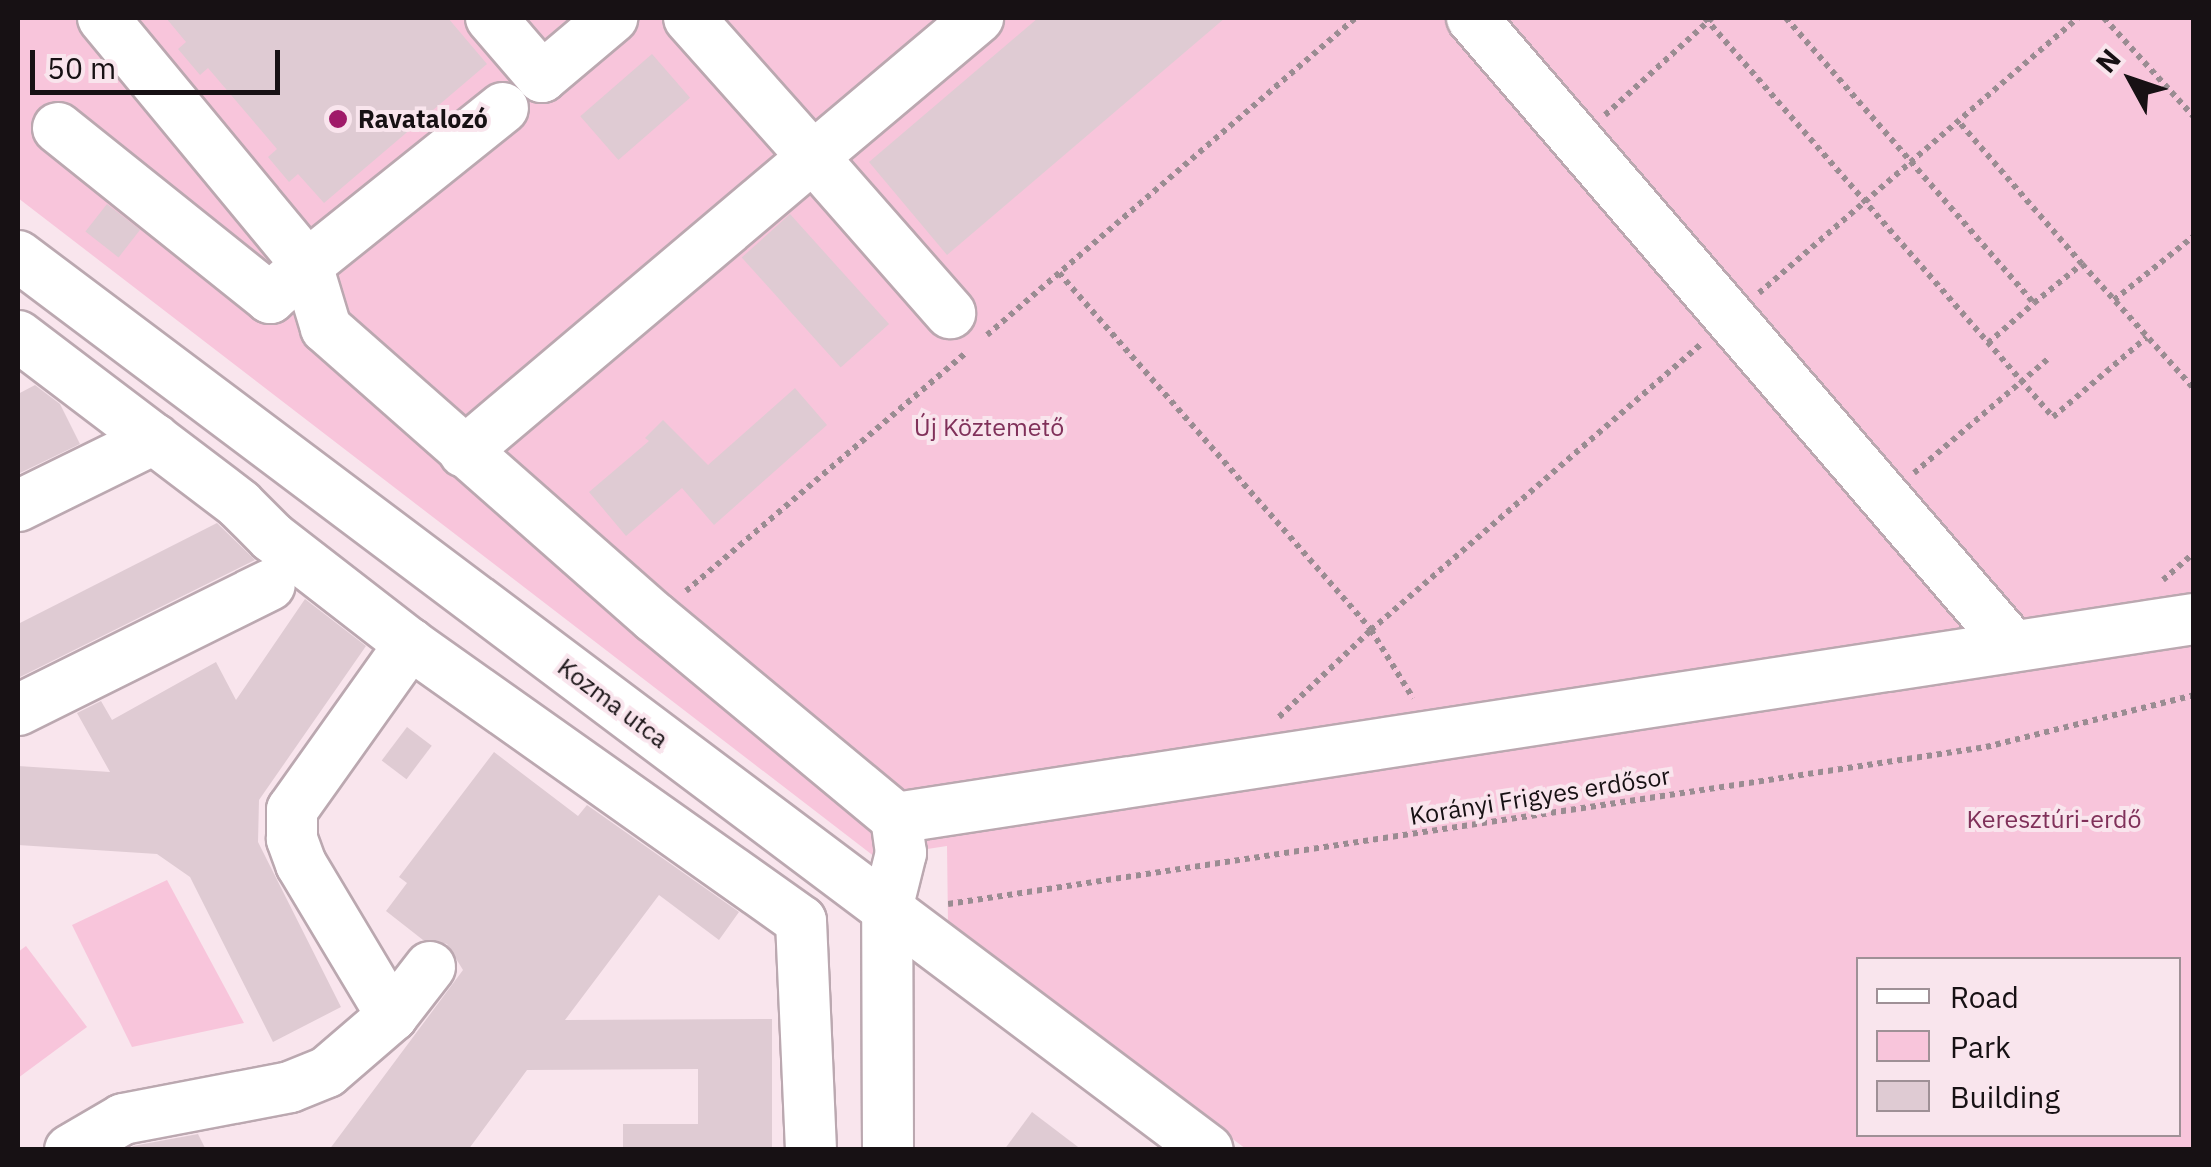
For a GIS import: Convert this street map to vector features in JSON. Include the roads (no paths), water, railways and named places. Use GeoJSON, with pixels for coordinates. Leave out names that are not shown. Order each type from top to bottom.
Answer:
{"type":"FeatureCollection","features":[{"type":"Feature","properties":{"kind":"street"},"geometry":{"type":"LineString","coordinates":[[103,18],[307,265],[326,328],[654,617],[896,818],[901,853],[887,909],[888,1150]]}},
{"type":"Feature","properties":{"kind":"street"},"geometry":{"type":"LineString","coordinates":[[491,18],[542,76],[612,18]]}},
{"type":"Feature","properties":{"kind":"street"},"geometry":{"type":"LineString","coordinates":[[688,18],[968,333]]}},
{"type":"Feature","properties":{"kind":"street"},"geometry":{"type":"LineString","coordinates":[[464,452],[978,18]]}},
{"type":"Feature","properties":{"kind":"street"},"geometry":{"type":"LineString","coordinates":[[1472,18],[2013,646]]}},
{"type":"Feature","properties":{"kind":"street"},"geometry":{"type":"LineString","coordinates":[[58,128],[270,298],[503,108]]}},
{"type":"Feature","properties":{"kind":"street","name":"Kozma utca"},"geometry":{"type":"LineString","coordinates":[[18,256],[1208,1150]]}},
{"type":"Feature","properties":{"kind":"street"},"geometry":{"type":"LineString","coordinates":[[18,336],[154,439],[410,644],[801,920],[811,1150]]}},
{"type":"Feature","properties":{"kind":"street"},"geometry":{"type":"LineString","coordinates":[[18,506],[154,439]]}},
{"type":"Feature","properties":{"kind":"street"},"geometry":{"type":"LineString","coordinates":[[18,710],[270,585]]}},
{"type":"Feature","properties":{"kind":"street"},"geometry":{"type":"LineString","coordinates":[[896,818],[2194,619]]}},
{"type":"Feature","properties":{"kind":"street"},"geometry":{"type":"LineString","coordinates":[[392,1016],[300,864],[292,840],[292,810],[410,644]]}},
{"type":"Feature","properties":{"kind":"street"},"geometry":{"type":"LineString","coordinates":[[70,1150],[123,1119],[290,1087],[327,1072],[392,1016],[430,967]]}},
{"type":"Feature","properties":{"kind":"place","name":"Ravatalozó"},"geometry":{"type":"Point","coordinates":[338,119]}},
{"type":"Feature","properties":{"kind":"park label","name":"Új Köztemető"},"geometry":{"type":"Point","coordinates":[989,427]}},
{"type":"Feature","properties":{"kind":"park label","name":"Keresztúri-erdő"},"geometry":{"type":"Point","coordinates":[2054,819]}}]}
